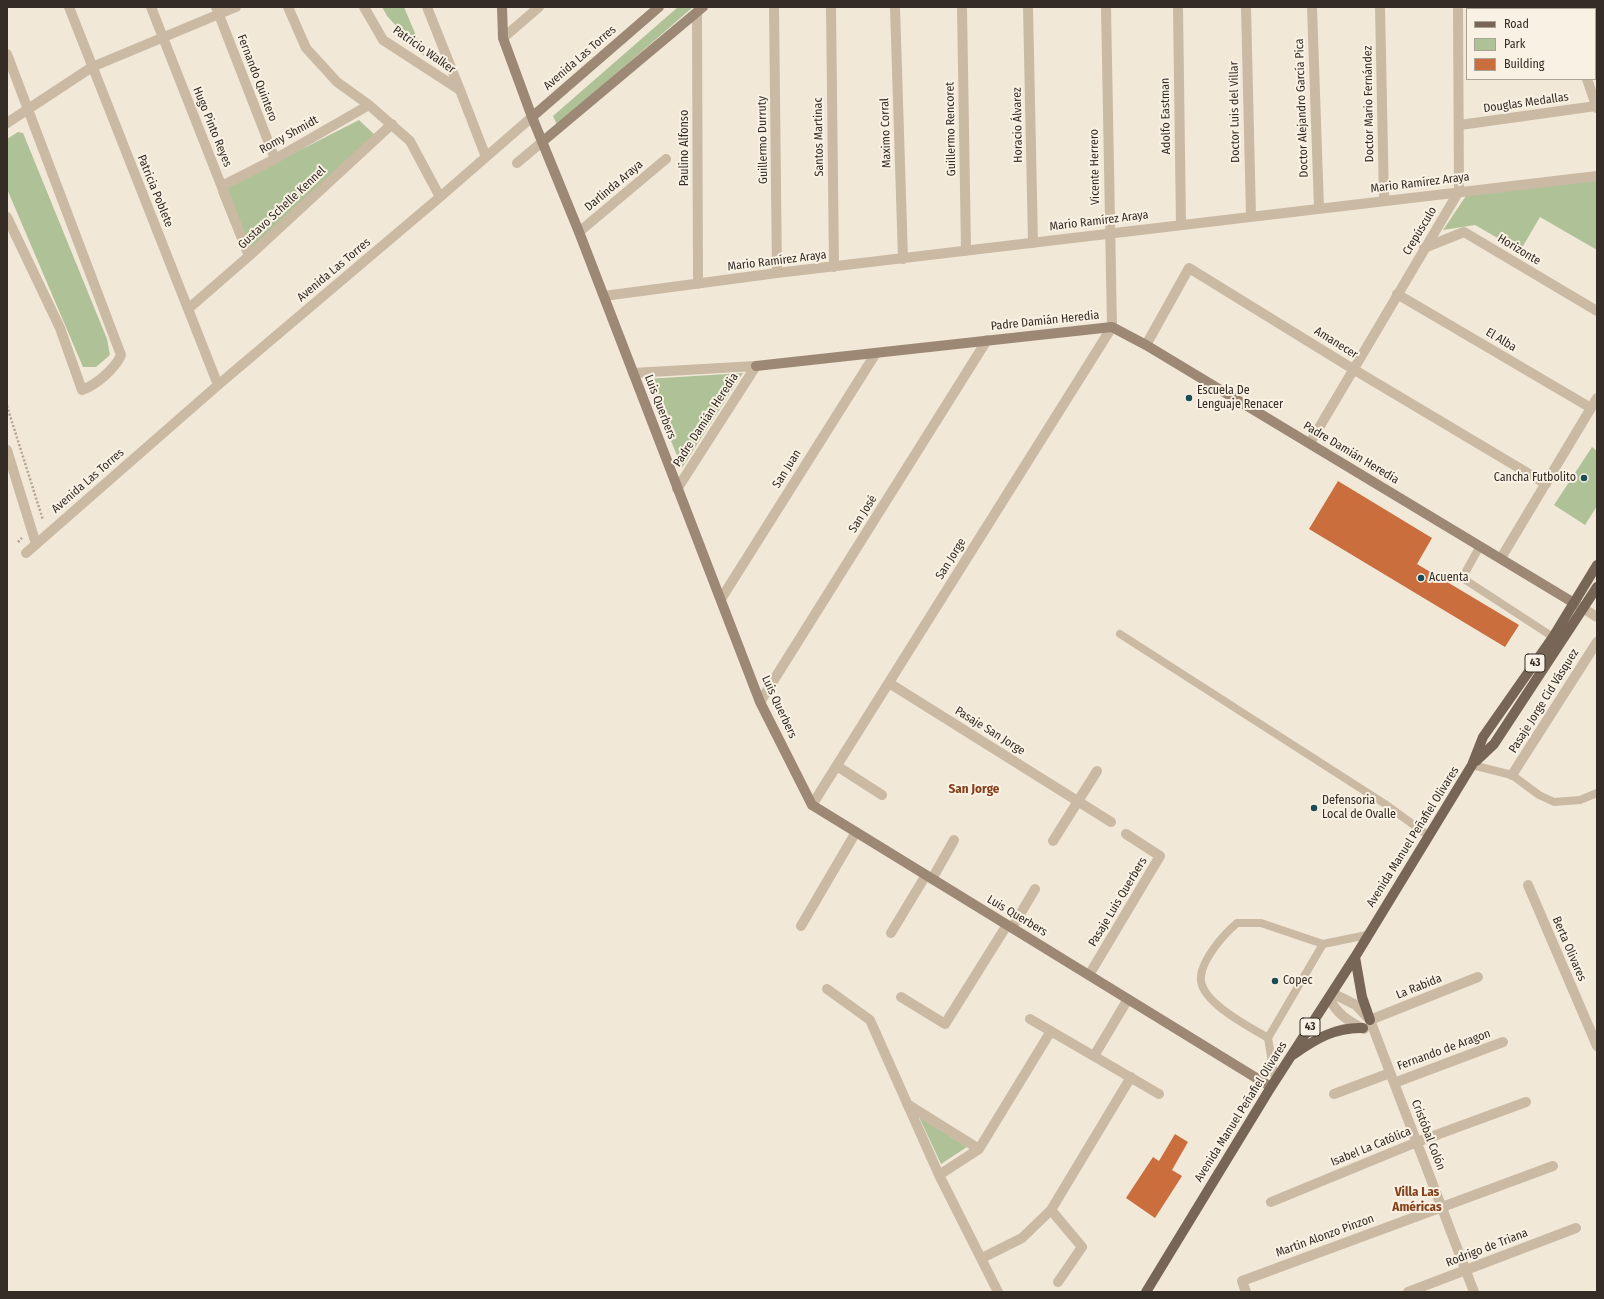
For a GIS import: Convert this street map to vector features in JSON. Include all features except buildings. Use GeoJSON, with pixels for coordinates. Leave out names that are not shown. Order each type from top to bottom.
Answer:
{"type":"FeatureCollection","features":[{"type":"Feature","properties":{"kind":"main road","name":"Avenida Manuel Peñafiel Olivares"},"geometry":{"type":"LineString","coordinates":[[1146,1292],[1273,1083],[1355,957],[1367,935],[1473,764],[1483,737],[1553,637],[1597,565]]}},
{"type":"Feature","properties":{"kind":"main road","name":"Avenida Manuel Peñafiel Olivares"},"geometry":{"type":"LineString","coordinates":[[1473,764],[1494,744],[1597,588]]}},
{"type":"Feature","properties":{"kind":"main road"},"geometry":{"type":"LineString","coordinates":[[1355,957],[1362,997],[1370,1020]]}},
{"type":"Feature","properties":{"kind":"main road"},"geometry":{"type":"LineString","coordinates":[[1289,1058],[1322,1036],[1340,1030],[1363,1028]]}},
{"type":"Feature","properties":{"kind":"street","name":"Patricia Poblete"},"geometry":{"type":"LineString","coordinates":[[69,7],[218,385]]}},
{"type":"Feature","properties":{"kind":"street","name":"Hugo Pinto Reyes"},"geometry":{"type":"LineString","coordinates":[[151,7],[249,256]]}},
{"type":"Feature","properties":{"kind":"street"},"geometry":{"type":"LineString","coordinates":[[7,123],[92,67],[163,38],[218,11],[236,7]]}},
{"type":"Feature","properties":{"kind":"street"},"geometry":{"type":"LineString","coordinates":[[288,7],[306,48],[337,82],[369,105],[410,141],[440,197]]}},
{"type":"Feature","properties":{"kind":"street","name":"Patricio Walker"},"geometry":{"type":"LineString","coordinates":[[364,7],[383,40],[460,90]]}},
{"type":"Feature","properties":{"kind":"street","name":"Patricio Walker"},"geometry":{"type":"LineString","coordinates":[[427,7],[486,158]]}},
{"type":"Feature","properties":{"kind":"street","name":"Luis Querbers"},"geometry":{"type":"LineString","coordinates":[[502,7],[503,38],[542,142],[604,296],[760,702],[812,805],[1128,999],[1273,1083]]}},
{"type":"Feature","properties":{"kind":"street"},"geometry":{"type":"LineString","coordinates":[[503,38],[539,7]]}},
{"type":"Feature","properties":{"kind":"street","name":"Avenida Las Torres"},"geometry":{"type":"LineString","coordinates":[[26,553],[218,385],[486,158],[532,116],[659,7]]}},
{"type":"Feature","properties":{"kind":"street","name":"Guillermo Durruty"},"geometry":{"type":"LineString","coordinates":[[774,7],[777,273]]}},
{"type":"Feature","properties":{"kind":"street","name":"Santos Martinac"},"geometry":{"type":"LineString","coordinates":[[831,7],[834,267]]}},
{"type":"Feature","properties":{"kind":"street","name":"Maximo Corral"},"geometry":{"type":"LineString","coordinates":[[895,7],[903,259]]}},
{"type":"Feature","properties":{"kind":"street","name":"Guillermo Rencoret"},"geometry":{"type":"LineString","coordinates":[[962,7],[966,251]]}},
{"type":"Feature","properties":{"kind":"street","name":"Horacio Álvarez"},"geometry":{"type":"LineString","coordinates":[[1028,7],[1033,243]]}},
{"type":"Feature","properties":{"kind":"street","name":"Vicente Herrero"},"geometry":{"type":"LineString","coordinates":[[1106,7],[1109,233],[1112,326]]}},
{"type":"Feature","properties":{"kind":"street","name":"Adolfo Eastman"},"geometry":{"type":"LineString","coordinates":[[1178,7],[1181,225]]}},
{"type":"Feature","properties":{"kind":"street","name":"Doctor Luis del Villar"},"geometry":{"type":"LineString","coordinates":[[1246,7],[1250,216]]}},
{"type":"Feature","properties":{"kind":"street","name":"Doctor Alejandro García Pica"},"geometry":{"type":"LineString","coordinates":[[1312,7],[1319,208]]}},
{"type":"Feature","properties":{"kind":"street","name":"Doctor Mario Fernández"},"geometry":{"type":"LineString","coordinates":[[1380,7],[1384,200]]}},
{"type":"Feature","properties":{"kind":"street"},"geometry":{"type":"LineString","coordinates":[[1458,7],[1463,51],[1459,191]]}},
{"type":"Feature","properties":{"kind":"street"},"geometry":{"type":"LineString","coordinates":[[517,163],[700,9]]}},
{"type":"Feature","properties":{"kind":"street","name":"Paulino Alfonso"},"geometry":{"type":"LineString","coordinates":[[698,284],[700,9]]}},
{"type":"Feature","properties":{"kind":"street","name":"Fernando Quintero"},"geometry":{"type":"LineString","coordinates":[[218,11],[274,159]]}},
{"type":"Feature","properties":{"kind":"street"},"geometry":{"type":"LineString","coordinates":[[7,54],[121,355],[117,364],[89,388],[82,390],[60,328],[7,217]]}},
{"type":"Feature","properties":{"kind":"street"},"geometry":{"type":"LineString","coordinates":[[1587,80],[1597,107]]}},
{"type":"Feature","properties":{"kind":"street","name":"Romy Shmidt"},"geometry":{"type":"LineString","coordinates":[[222,186],[274,159],[369,105]]}},
{"type":"Feature","properties":{"kind":"street","name":"Douglas Medallas"},"geometry":{"type":"LineString","coordinates":[[1460,125],[1597,107]]}},
{"type":"Feature","properties":{"kind":"street","name":"Gustavo Schelle Kennel"},"geometry":{"type":"LineString","coordinates":[[188,309],[249,256],[392,124]]}},
{"type":"Feature","properties":{"kind":"street","name":"Darlinda Araya"},"geometry":{"type":"LineString","coordinates":[[579,232],[666,159]]}},
{"type":"Feature","properties":{"kind":"street","name":"Mario Ramírez Araya"},"geometry":{"type":"LineString","coordinates":[[604,296],[777,273],[1459,191],[1597,176]]}},
{"type":"Feature","properties":{"kind":"street","name":"Crepúsculo"},"geometry":{"type":"LineString","coordinates":[[1310,443],[1459,191]]}},
{"type":"Feature","properties":{"kind":"street","name":"Horizonte"},"geometry":{"type":"LineString","coordinates":[[1424,248],[1464,232],[1597,311]]}},
{"type":"Feature","properties":{"kind":"street","name":"Amanecer"},"geometry":{"type":"LineString","coordinates":[[1146,345],[1189,268],[1353,369],[1546,484]]}},
{"type":"Feature","properties":{"kind":"street","name":"El Alba"},"geometry":{"type":"LineString","coordinates":[[1397,294],[1591,408]]}},
{"type":"Feature","properties":{"kind":"street","name":"Padre Damián Heredia"},"geometry":{"type":"LineString","coordinates":[[633,373],[756,366],[1112,326],[1310,443],[1574,603]]}},
{"type":"Feature","properties":{"kind":"street","name":"San Jorge"},"geometry":{"type":"LineString","coordinates":[[812,805],[1112,326]]}},
{"type":"Feature","properties":{"kind":"street","name":"San José"},"geometry":{"type":"LineString","coordinates":[[760,702],[987,340]]}},
{"type":"Feature","properties":{"kind":"street","name":"San Juan"},"geometry":{"type":"LineString","coordinates":[[721,599],[876,353]]}},
{"type":"Feature","properties":{"kind":"street","name":"Padre Damián Heredia"},"geometry":{"type":"LineString","coordinates":[[678,489],[756,366]]}},
{"type":"Feature","properties":{"kind":"street"},"geometry":{"type":"LineString","coordinates":[[1501,558],[1597,398]]}},
{"type":"Feature","properties":{"kind":"street"},"geometry":{"type":"LineString","coordinates":[[7,450],[36,544]]}},
{"type":"Feature","properties":{"kind":"street"},"geometry":{"type":"LineString","coordinates":[[1574,603],[1597,617]]}},
{"type":"Feature","properties":{"kind":"street","name":"Pasaje Jorge Cid Vásquez"},"geometry":{"type":"LineString","coordinates":[[1512,775],[1597,642]]}},
{"type":"Feature","properties":{"kind":"street","name":"Pasaje San Jorge"},"geometry":{"type":"LineString","coordinates":[[889,683],[1111,822]]}},
{"type":"Feature","properties":{"kind":"street"},"geometry":{"type":"LineString","coordinates":[[837,766],[882,795]]}},
{"type":"Feature","properties":{"kind":"street"},"geometry":{"type":"LineString","coordinates":[[1053,841],[1097,771]]}},
{"type":"Feature","properties":{"kind":"street"},"geometry":{"type":"LineString","coordinates":[[801,926],[856,832]]}},
{"type":"Feature","properties":{"kind":"street","name":"Pasaje Luis Querbers"},"geometry":{"type":"LineString","coordinates":[[1089,975],[1160,856],[1126,834]]}},
{"type":"Feature","properties":{"kind":"street"},"geometry":{"type":"LineString","coordinates":[[891,933],[954,840]]}},
{"type":"Feature","properties":{"kind":"street","name":"Berta Olivares"},"geometry":{"type":"LineString","coordinates":[[1528,885],[1597,1046]]}},
{"type":"Feature","properties":{"kind":"street"},"geometry":{"type":"LineString","coordinates":[[901,997],[944,1024],[1035,889]]}},
{"type":"Feature","properties":{"kind":"street","name":"La Rabida"},"geometry":{"type":"LineString","coordinates":[[1370,1020],[1478,977]]}},
{"type":"Feature","properties":{"kind":"street"},"geometry":{"type":"LineString","coordinates":[[827,989],[870,1020],[939,1175],[998,1292]]}},
{"type":"Feature","properties":{"kind":"street"},"geometry":{"type":"LineString","coordinates":[[1330,996],[1334,1009],[1344,1018],[1374,1032]]}},
{"type":"Feature","properties":{"kind":"street","name":"Cristóbal Colón"},"geometry":{"type":"LineString","coordinates":[[1330,996],[1356,1005],[1370,1020],[1474,1292]]}},
{"type":"Feature","properties":{"kind":"street"},"geometry":{"type":"LineString","coordinates":[[1094,1056],[1128,999]]}},
{"type":"Feature","properties":{"kind":"street"},"geometry":{"type":"LineString","coordinates":[[1030,1019],[1159,1094]]}},
{"type":"Feature","properties":{"kind":"street"},"geometry":{"type":"LineString","coordinates":[[939,1175],[979,1149],[1051,1031]]}},
{"type":"Feature","properties":{"kind":"street","name":"Fernando de Aragon"},"geometry":{"type":"LineString","coordinates":[[1334,1094],[1392,1078],[1503,1042]]}},
{"type":"Feature","properties":{"kind":"street"},"geometry":{"type":"LineString","coordinates":[[982,1258],[1022,1238],[1052,1210],[1131,1077]]}},
{"type":"Feature","properties":{"kind":"street","name":"Isabel La Católica"},"geometry":{"type":"LineString","coordinates":[[1271,1202],[1417,1142],[1526,1102]]}},
{"type":"Feature","properties":{"kind":"street"},"geometry":{"type":"LineString","coordinates":[[907,1104],[979,1149]]}},
{"type":"Feature","properties":{"kind":"street","name":"Martin Alonzo Pinzon"},"geometry":{"type":"LineString","coordinates":[[1246,1292],[1242,1280],[1442,1208],[1553,1166]]}},
{"type":"Feature","properties":{"kind":"street"},"geometry":{"type":"LineString","coordinates":[[1052,1210],[1082,1247],[1058,1282]]}},
{"type":"Feature","properties":{"kind":"street","name":"Rodrigo de Triana"},"geometry":{"type":"LineString","coordinates":[[1408,1292],[1576,1228]]}},
{"type":"Feature","properties":{"kind":"lane"},"geometry":{"type":"LineString","coordinates":[[1480,546],[1465,573],[1464,579],[1553,637]]}},
{"type":"Feature","properties":{"kind":"lane"},"geometry":{"type":"LineString","coordinates":[[1120,634],[1385,804],[1429,836]]}},
{"type":"Feature","properties":{"kind":"lane"},"geometry":{"type":"LineString","coordinates":[[1473,764],[1512,775],[1539,795],[1554,802],[1580,800],[1597,793]]}},
{"type":"Feature","properties":{"kind":"lane"},"geometry":{"type":"LineString","coordinates":[[1268,1038],[1226,1012],[1209,997],[1201,982],[1204,965],[1223,935],[1237,923],[1261,923],[1324,944],[1367,935]]}},
{"type":"Feature","properties":{"kind":"lane"},"geometry":{"type":"LineString","coordinates":[[1273,1083],[1268,1038],[1324,944]]}},
{"type":"Feature","properties":{"kind":"path"},"geometry":{"type":"LineString","coordinates":[[7,406],[44,520]]}},
{"type":"Feature","properties":{"kind":"green space"},"geometry":{"type":"Polygon","coordinates":[[[382,7],[404,7],[425,57],[387,16],[382,7]]]}},
{"type":"Feature","properties":{"kind":"green space"},"geometry":{"type":"Polygon","coordinates":[[[678,7],[693,7],[557,125],[553,116],[678,7]]]}},
{"type":"Feature","properties":{"kind":"green space"},"geometry":{"type":"Polygon","coordinates":[[[359,120],[378,138],[244,256],[218,192],[359,120]]]}},
{"type":"Feature","properties":{"kind":"green space"},"geometry":{"type":"Polygon","coordinates":[[[18,132],[23,133],[107,339],[110,355],[96,367],[83,367],[7,189],[7,139],[18,132]]]}},
{"type":"Feature","properties":{"kind":"green space"},"geometry":{"type":"Polygon","coordinates":[[[1597,180],[1597,250],[1540,217],[1520,251],[1475,225],[1443,230],[1468,193],[1597,180]]]}},
{"type":"Feature","properties":{"kind":"green space"},"geometry":{"type":"Polygon","coordinates":[[[743,373],[682,468],[646,379],[743,373]]]}},
{"type":"Feature","properties":{"kind":"green space","name":"Cancha Futbolito"},"geometry":{"type":"Polygon","coordinates":[[[1592,447],[1597,451],[1597,506],[1585,525],[1554,505],[1592,447]]]}},
{"type":"Feature","properties":{"kind":"green space"},"geometry":{"type":"Polygon","coordinates":[[[919,1117],[967,1147],[941,1164],[919,1117]]]}},
{"type":"Feature","properties":{"kind":"place","name":"Escuela De Lenguaje Renacer"},"geometry":{"type":"Point","coordinates":[1189,398]}},
{"type":"Feature","properties":{"kind":"place","name":"Cancha Futbolito"},"geometry":{"type":"Point","coordinates":[1584,478]}},
{"type":"Feature","properties":{"kind":"place","name":"Acuenta"},"geometry":{"type":"Point","coordinates":[1421,578]}},
{"type":"Feature","properties":{"kind":"place","name":"Defensoria Local de Ovalle"},"geometry":{"type":"Point","coordinates":[1314,808]}},
{"type":"Feature","properties":{"kind":"place","name":"Copec"},"geometry":{"type":"Point","coordinates":[1275,981]}},
{"type":"Feature","properties":{"kind":"district","name":"San Jorge"},"geometry":{"type":"Point","coordinates":[974,789]}},
{"type":"Feature","properties":{"kind":"district","name":"Villa Las Américas"},"geometry":{"type":"Point","coordinates":[1417,1200]}}]}
